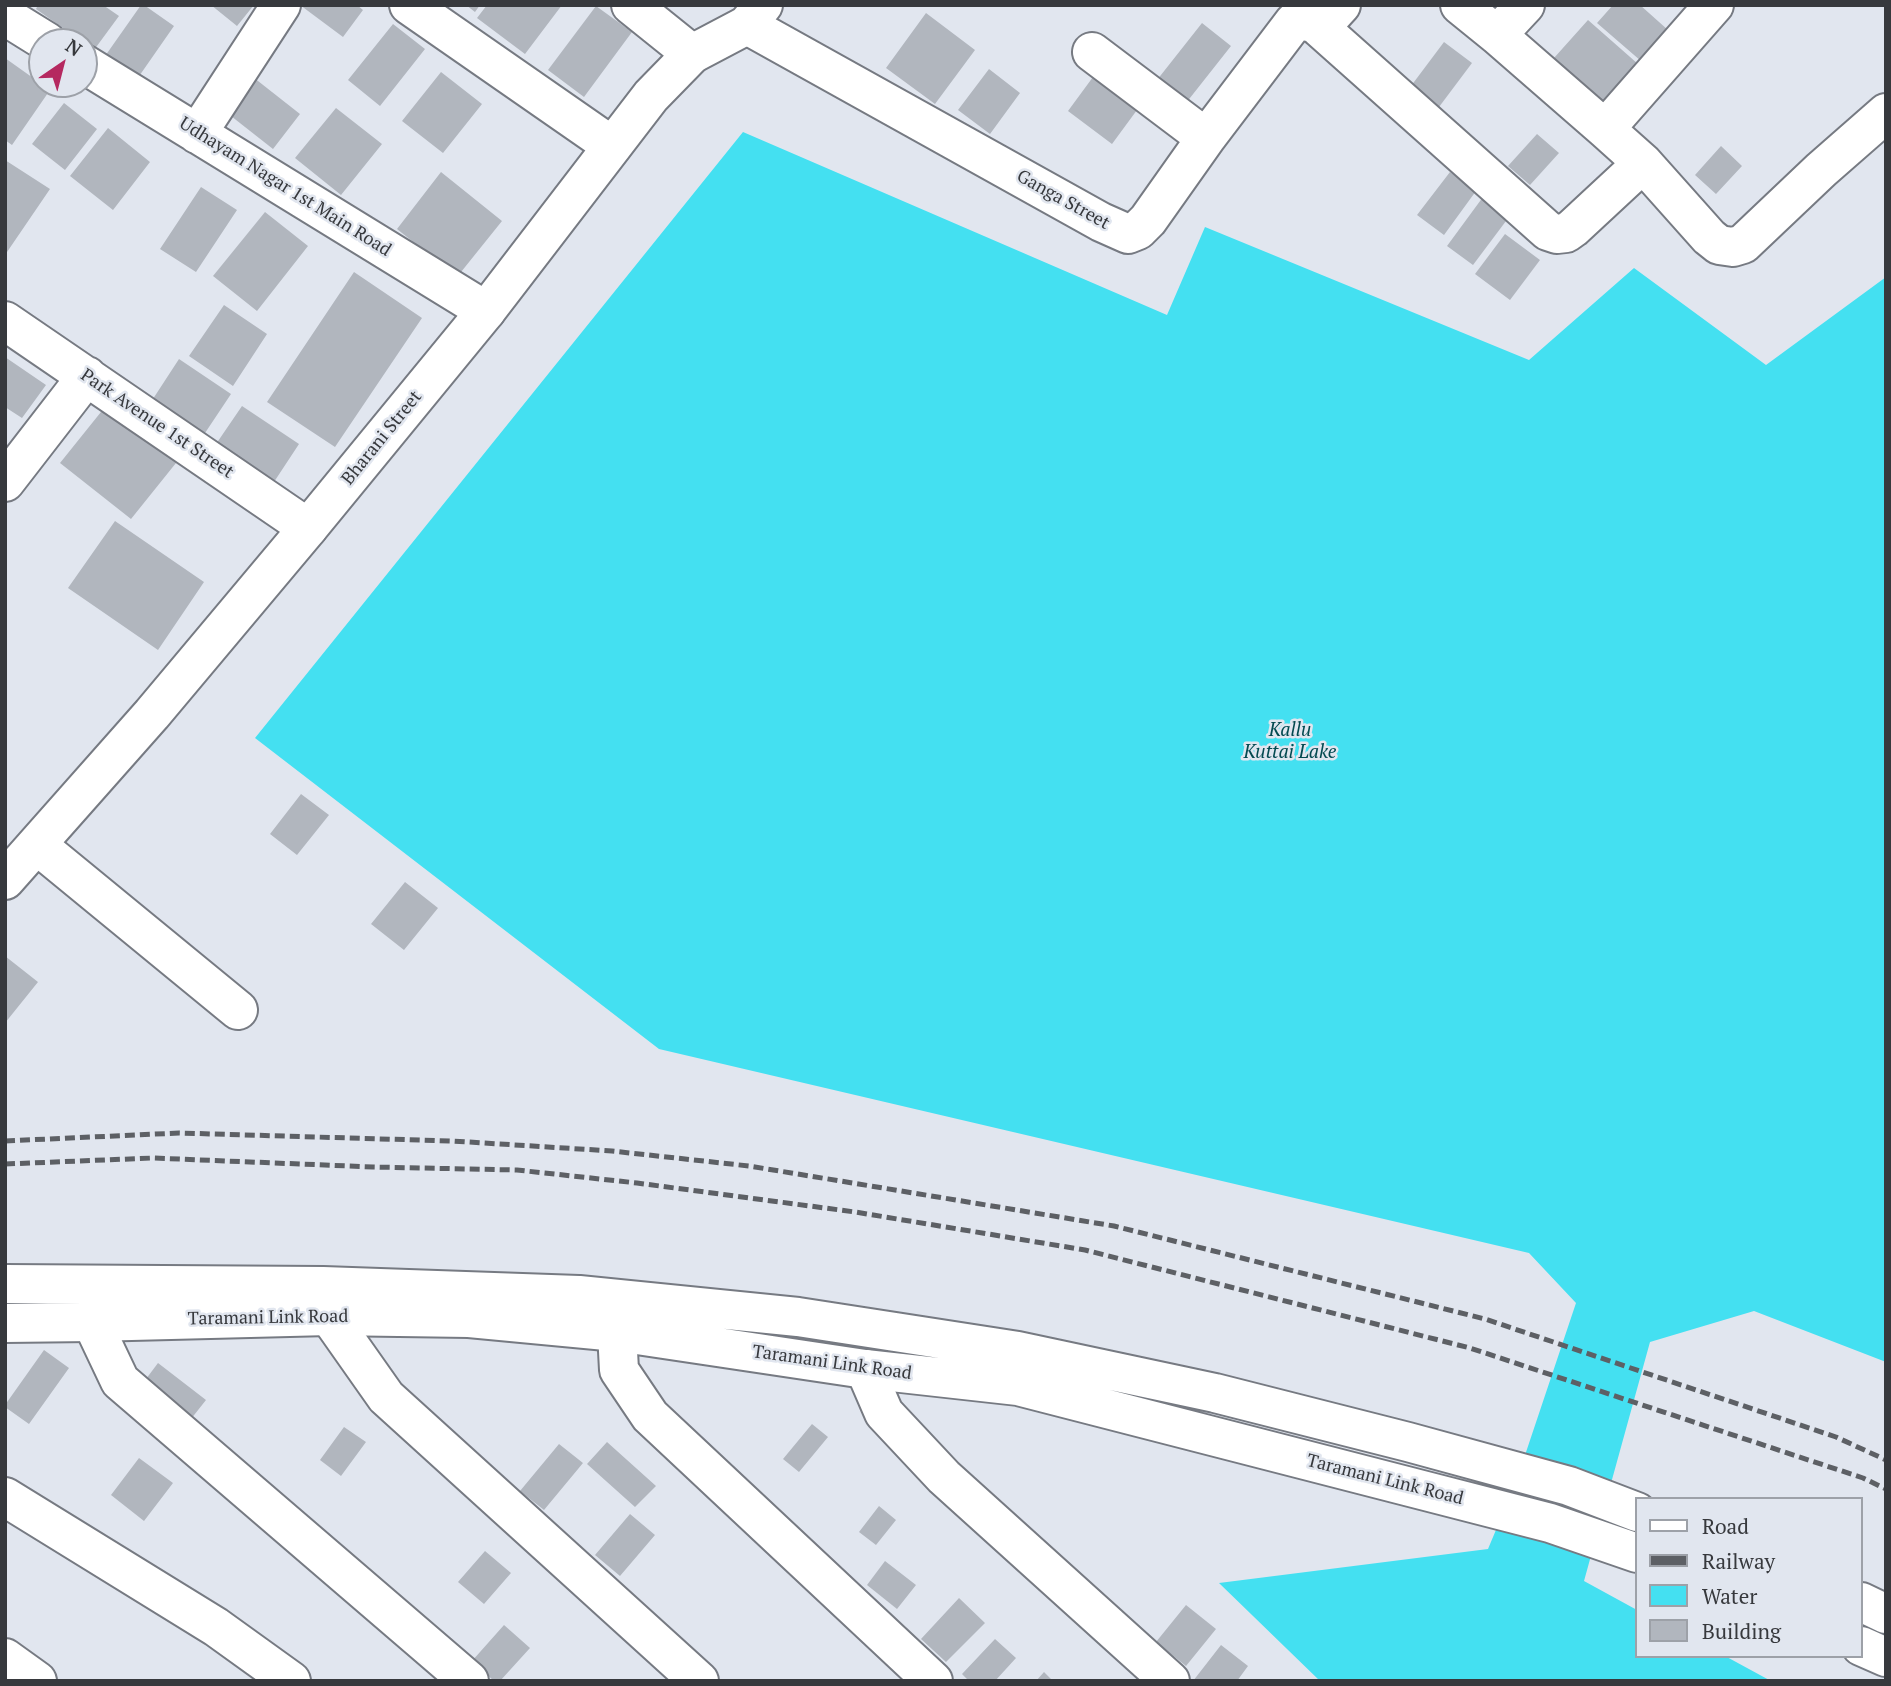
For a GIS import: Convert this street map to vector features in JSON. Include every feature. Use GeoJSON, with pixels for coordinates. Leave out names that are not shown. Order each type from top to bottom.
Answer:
{"type":"FeatureCollection","features":[{"type":"Feature","properties":{"kind":"street"},"geometry":{"type":"LineString","coordinates":[[11,5],[5,15],[28,30]]}},
{"type":"Feature","properties":{"kind":"street"},"geometry":{"type":"LineString","coordinates":[[197,134],[281,5]]}},
{"type":"Feature","properties":{"kind":"street"},"geometry":{"type":"LineString","coordinates":[[410,5],[612,146]]}},
{"type":"Feature","properties":{"kind":"street"},"geometry":{"type":"LineString","coordinates":[[1460,5],[1643,163],[1719,245],[1733,247],[1743,244],[1886,113]]}},
{"type":"Feature","properties":{"kind":"street"},"geometry":{"type":"LineString","coordinates":[[1497,35],[1525,5]]}},
{"type":"Feature","properties":{"kind":"street"},"geometry":{"type":"LineString","coordinates":[[1605,128],[1714,5]]}},
{"type":"Feature","properties":{"kind":"street"},"geometry":{"type":"LineString","coordinates":[[655,13],[692,54]]}},
{"type":"Feature","properties":{"kind":"street","name":"Bharani Street"},"geometry":{"type":"LineString","coordinates":[[5,880],[152,714],[308,528],[486,311],[651,96],[692,54],[755,15]]}},
{"type":"Feature","properties":{"kind":"street","name":"Ganga Street"},"geometry":{"type":"LineString","coordinates":[[755,15],[1101,222],[1128,234],[1138,230],[1148,220],[1294,22],[1314,23],[1331,16]]}},
{"type":"Feature","properties":{"kind":"street"},"geometry":{"type":"LineString","coordinates":[[1331,16],[1548,231],[1566,233],[1573,228],[1643,163]]}},
{"type":"Feature","properties":{"kind":"street"},"geometry":{"type":"LineString","coordinates":[[1092,52],[1206,138]]}},
{"type":"Feature","properties":{"kind":"street","name":"Udhayam Nagar 1st Main Road"},"geometry":{"type":"LineString","coordinates":[[98,73],[486,311]]}},
{"type":"Feature","properties":{"kind":"street","name":"Park Avenue 1st Street"},"geometry":{"type":"LineString","coordinates":[[5,321],[308,528]]}},
{"type":"Feature","properties":{"kind":"street"},"geometry":{"type":"LineString","coordinates":[[5,482],[87,376]]}},
{"type":"Feature","properties":{"kind":"street"},"geometry":{"type":"LineString","coordinates":[[37,845],[238,1010]]}},
{"type":"Feature","properties":{"kind":"street","name":"Taramani Link Road"},"geometry":{"type":"LineString","coordinates":[[5,1284],[323,1286],[579,1295],[798,1317],[1018,1350],[1215,1393],[1569,1486],[1636,1512]]}},
{"type":"Feature","properties":{"kind":"street"},"geometry":{"type":"LineString","coordinates":[[329,1316],[386,1397],[699,1681]]}},
{"type":"Feature","properties":{"kind":"street","name":"Taramani Link Road"},"geometry":{"type":"LineString","coordinates":[[5,1323],[329,1316],[469,1318],[617,1332],[866,1369],[1018,1386],[1550,1523],[1636,1553]]}},
{"type":"Feature","properties":{"kind":"street"},"geometry":{"type":"LineString","coordinates":[[92,1322],[120,1381],[469,1681]]}},
{"type":"Feature","properties":{"kind":"street"},"geometry":{"type":"LineString","coordinates":[[617,1332],[619,1370],[650,1416],[933,1681]]}},
{"type":"Feature","properties":{"kind":"street"},"geometry":{"type":"LineString","coordinates":[[866,1369],[884,1413],[944,1477],[1170,1681]]}},
{"type":"Feature","properties":{"kind":"street"},"geometry":{"type":"LineString","coordinates":[[5,1497],[216,1626],[291,1681]]}},
{"type":"Feature","properties":{"kind":"street"},"geometry":{"type":"LineString","coordinates":[[1863,1603],[1886,1614]]}},
{"type":"Feature","properties":{"kind":"street"},"geometry":{"type":"LineString","coordinates":[[1863,1647],[1886,1657]]}},
{"type":"Feature","properties":{"kind":"street"},"geometry":{"type":"LineString","coordinates":[[5,1658],[37,1681]]}},
{"type":"Feature","properties":{"kind":"water","name":"Kallu Kuttai Lake"},"geometry":{"type":"Polygon","coordinates":[[[743,132],[1167,315],[1205,227],[1529,360],[1634,268],[1766,365],[1886,277],[1886,1362],[1754,1311],[1650,1342],[1584,1581],[1636,1609],[1636,1658],[1729,1658],[1771,1681],[1320,1681],[1219,1583],[1488,1549],[1516,1482],[1576,1303],[1529,1253],[659,1049],[255,738],[743,132]]]}},
{"type":"Feature","properties":{"kind":"building"},"geometry":{"type":"Polygon","coordinates":[[[38,5],[103,5],[119,16],[98,45],[98,28],[63,28],[36,9],[38,5]]]}},
{"type":"Feature","properties":{"kind":"building"},"geometry":{"type":"Polygon","coordinates":[[[141,5],[174,26],[135,82],[103,59],[141,5]]]}},
{"type":"Feature","properties":{"kind":"building"},"geometry":{"type":"Polygon","coordinates":[[[211,5],[254,5],[237,26],[211,5]]]}},
{"type":"Feature","properties":{"kind":"building"},"geometry":{"type":"Polygon","coordinates":[[[300,5],[357,5],[363,10],[343,37],[300,5]]]}},
{"type":"Feature","properties":{"kind":"building"},"geometry":{"type":"Polygon","coordinates":[[[466,5],[480,5],[475,12],[466,5]]]}},
{"type":"Feature","properties":{"kind":"building"},"geometry":{"type":"Polygon","coordinates":[[[487,5],[562,5],[525,54],[477,18],[487,5]]]}},
{"type":"Feature","properties":{"kind":"building"},"geometry":{"type":"Polygon","coordinates":[[[1613,5],[1640,5],[1668,30],[1641,61],[1597,23],[1613,5]]]}},
{"type":"Feature","properties":{"kind":"building"},"geometry":{"type":"Polygon","coordinates":[[[596,6],[632,32],[584,97],[548,70],[596,6]]]}},
{"type":"Feature","properties":{"kind":"building"},"geometry":{"type":"Polygon","coordinates":[[[926,13],[975,50],[935,104],[886,68],[926,13]]]}},
{"type":"Feature","properties":{"kind":"building"},"geometry":{"type":"Polygon","coordinates":[[[1588,20],[1646,71],[1612,109],[1554,58],[1588,20]]]}},
{"type":"Feature","properties":{"kind":"building"},"geometry":{"type":"Polygon","coordinates":[[[1202,23],[1231,46],[1186,103],[1157,80],[1202,23]]]}},
{"type":"Feature","properties":{"kind":"building"},"geometry":{"type":"Polygon","coordinates":[[[393,24],[425,49],[380,106],[348,80],[393,24]]]}},
{"type":"Feature","properties":{"kind":"building"},"geometry":{"type":"Polygon","coordinates":[[[1444,42],[1472,63],[1436,111],[1408,90],[1444,42]]]}},
{"type":"Feature","properties":{"kind":"building"},"geometry":{"type":"Polygon","coordinates":[[[5,58],[28,74],[28,98],[44,98],[12,145],[5,140],[5,58]]]}},
{"type":"Feature","properties":{"kind":"building"},"geometry":{"type":"Polygon","coordinates":[[[989,69],[1020,93],[990,134],[958,110],[989,69]]]}},
{"type":"Feature","properties":{"kind":"building"},"geometry":{"type":"Polygon","coordinates":[[[244,70],[300,114],[273,149],[217,105],[244,70]]]}},
{"type":"Feature","properties":{"kind":"building"},"geometry":{"type":"Polygon","coordinates":[[[441,72],[482,104],[443,153],[402,121],[441,72]]]}},
{"type":"Feature","properties":{"kind":"building"},"geometry":{"type":"Polygon","coordinates":[[[1093,77],[1137,110],[1112,144],[1068,111],[1093,77]]]}},
{"type":"Feature","properties":{"kind":"building"},"geometry":{"type":"Polygon","coordinates":[[[64,103],[97,129],[65,170],[32,144],[64,103]]]}},
{"type":"Feature","properties":{"kind":"building"},"geometry":{"type":"Polygon","coordinates":[[[336,108],[382,144],[341,195],[295,158],[336,108]]]}},
{"type":"Feature","properties":{"kind":"building"},"geometry":{"type":"Polygon","coordinates":[[[108,128],[150,162],[113,210],[70,176],[108,128]]]}},
{"type":"Feature","properties":{"kind":"building"},"geometry":{"type":"Polygon","coordinates":[[[1537,134],[1559,153],[1530,185],[1508,166],[1537,134]]]}},
{"type":"Feature","properties":{"kind":"building"},"geometry":{"type":"Polygon","coordinates":[[[1721,146],[1742,166],[1716,194],[1695,175],[1721,146]]]}},
{"type":"Feature","properties":{"kind":"building"},"geometry":{"type":"Polygon","coordinates":[[[5,160],[50,189],[5,255],[5,160]]]}},
{"type":"Feature","properties":{"kind":"building"},"geometry":{"type":"Polygon","coordinates":[[[441,172],[502,221],[457,277],[397,229],[441,172]]]}},
{"type":"Feature","properties":{"kind":"building"},"geometry":{"type":"Polygon","coordinates":[[[1450,172],[1476,191],[1444,235],[1417,215],[1450,172]]]}},
{"type":"Feature","properties":{"kind":"building"},"geometry":{"type":"Polygon","coordinates":[[[201,187],[237,210],[196,272],[160,249],[201,187]]]}},
{"type":"Feature","properties":{"kind":"building"},"geometry":{"type":"Polygon","coordinates":[[[1483,197],[1509,217],[1473,265],[1447,246],[1483,197]]]}},
{"type":"Feature","properties":{"kind":"building"},"geometry":{"type":"Polygon","coordinates":[[[265,212],[308,246],[257,311],[213,276],[265,212]]]}},
{"type":"Feature","properties":{"kind":"building"},"geometry":{"type":"Polygon","coordinates":[[[1505,234],[1540,260],[1510,300],[1475,274],[1505,234]]]}},
{"type":"Feature","properties":{"kind":"building"},"geometry":{"type":"Polygon","coordinates":[[[354,272],[422,318],[335,447],[267,402],[354,272]]]}},
{"type":"Feature","properties":{"kind":"building"},"geometry":{"type":"Polygon","coordinates":[[[224,305],[267,334],[233,386],[189,356],[224,305]]]}},
{"type":"Feature","properties":{"kind":"building"},"geometry":{"type":"Polygon","coordinates":[[[5,357],[46,385],[22,418],[5,407],[5,357]]]}},
{"type":"Feature","properties":{"kind":"building"},"geometry":{"type":"Polygon","coordinates":[[[179,359],[231,394],[201,439],[149,405],[179,359]]]}},
{"type":"Feature","properties":{"kind":"building"},"geometry":{"type":"Polygon","coordinates":[[[109,402],[180,458],[131,519],[60,463],[109,402]]]}},
{"type":"Feature","properties":{"kind":"building"},"geometry":{"type":"Polygon","coordinates":[[[242,406],[299,444],[272,485],[214,447],[242,406]]]}},
{"type":"Feature","properties":{"kind":"building"},"geometry":{"type":"Polygon","coordinates":[[[115,521],[204,582],[158,650],[68,588],[115,521]]]}},
{"type":"Feature","properties":{"kind":"building"},"geometry":{"type":"Polygon","coordinates":[[[301,794],[329,815],[297,855],[270,834],[301,794]]]}},
{"type":"Feature","properties":{"kind":"building"},"geometry":{"type":"Polygon","coordinates":[[[405,882],[438,908],[404,950],[371,924],[405,882]]]}},
{"type":"Feature","properties":{"kind":"building"},"geometry":{"type":"Polygon","coordinates":[[[5,956],[38,982],[5,1023],[5,956]]]}},
{"type":"Feature","properties":{"kind":"building"},"geometry":{"type":"Polygon","coordinates":[[[44,1350],[69,1368],[29,1424],[5,1405],[44,1350]]]}},
{"type":"Feature","properties":{"kind":"building"},"geometry":{"type":"Polygon","coordinates":[[[158,1363],[206,1400],[187,1424],[140,1387],[158,1363]]]}},
{"type":"Feature","properties":{"kind":"building"},"geometry":{"type":"Polygon","coordinates":[[[812,1424],[828,1437],[799,1472],[783,1459],[812,1424]]]}},
{"type":"Feature","properties":{"kind":"building"},"geometry":{"type":"Polygon","coordinates":[[[344,1427],[366,1442],[341,1476],[320,1460],[344,1427]]]}},
{"type":"Feature","properties":{"kind":"building"},"geometry":{"type":"Polygon","coordinates":[[[607,1442],[656,1486],[635,1507],[587,1464],[607,1442]]]}},
{"type":"Feature","properties":{"kind":"building"},"geometry":{"type":"Polygon","coordinates":[[[559,1444],[583,1463],[544,1510],[520,1491],[559,1444]]]}},
{"type":"Feature","properties":{"kind":"building"},"geometry":{"type":"Polygon","coordinates":[[[139,1458],[173,1483],[144,1521],[111,1495],[139,1458]]]}},
{"type":"Feature","properties":{"kind":"building"},"geometry":{"type":"Polygon","coordinates":[[[879,1506],[896,1520],[876,1545],[859,1532],[879,1506]]]}},
{"type":"Feature","properties":{"kind":"building"},"geometry":{"type":"Polygon","coordinates":[[[630,1514],[655,1535],[620,1576],[595,1555],[630,1514]]]}},
{"type":"Feature","properties":{"kind":"building"},"geometry":{"type":"Polygon","coordinates":[[[485,1551],[511,1573],[484,1604],[458,1582],[485,1551]]]}},
{"type":"Feature","properties":{"kind":"building"},"geometry":{"type":"Polygon","coordinates":[[[885,1561],[916,1585],[897,1609],[867,1585],[885,1561]]]}},
{"type":"Feature","properties":{"kind":"building"},"geometry":{"type":"Polygon","coordinates":[[[959,1598],[985,1623],[946,1662],[921,1639],[959,1598]]]}},
{"type":"Feature","properties":{"kind":"building"},"geometry":{"type":"Polygon","coordinates":[[[1186,1605],[1216,1629],[1186,1666],[1156,1642],[1186,1605]]]}},
{"type":"Feature","properties":{"kind":"building"},"geometry":{"type":"Polygon","coordinates":[[[504,1625],[530,1648],[500,1681],[494,1681],[472,1661],[504,1625]]]}},
{"type":"Feature","properties":{"kind":"building"},"geometry":{"type":"Polygon","coordinates":[[[995,1639],[1016,1658],[995,1681],[969,1681],[962,1674],[995,1639]]]}},
{"type":"Feature","properties":{"kind":"building"},"geometry":{"type":"Polygon","coordinates":[[[1221,1645],[1248,1666],[1237,1681],[1193,1681],[1221,1645]]]}},
{"type":"Feature","properties":{"kind":"building"},"geometry":{"type":"Polygon","coordinates":[[[1044,1672],[1053,1681],[1036,1681],[1044,1672]]]}},
{"type":"Feature","properties":{"kind":"railway"},"geometry":{"type":"LineString","coordinates":[[5,1141],[179,1133],[452,1141],[612,1151],[749,1166],[1114,1226],[1485,1319],[1836,1437],[1886,1460]]}},
{"type":"Feature","properties":{"kind":"railway"},"geometry":{"type":"LineString","coordinates":[[5,1164],[153,1158],[517,1170],[855,1212],[1085,1250],[1470,1348],[1863,1478],[1886,1489]]}}]}
